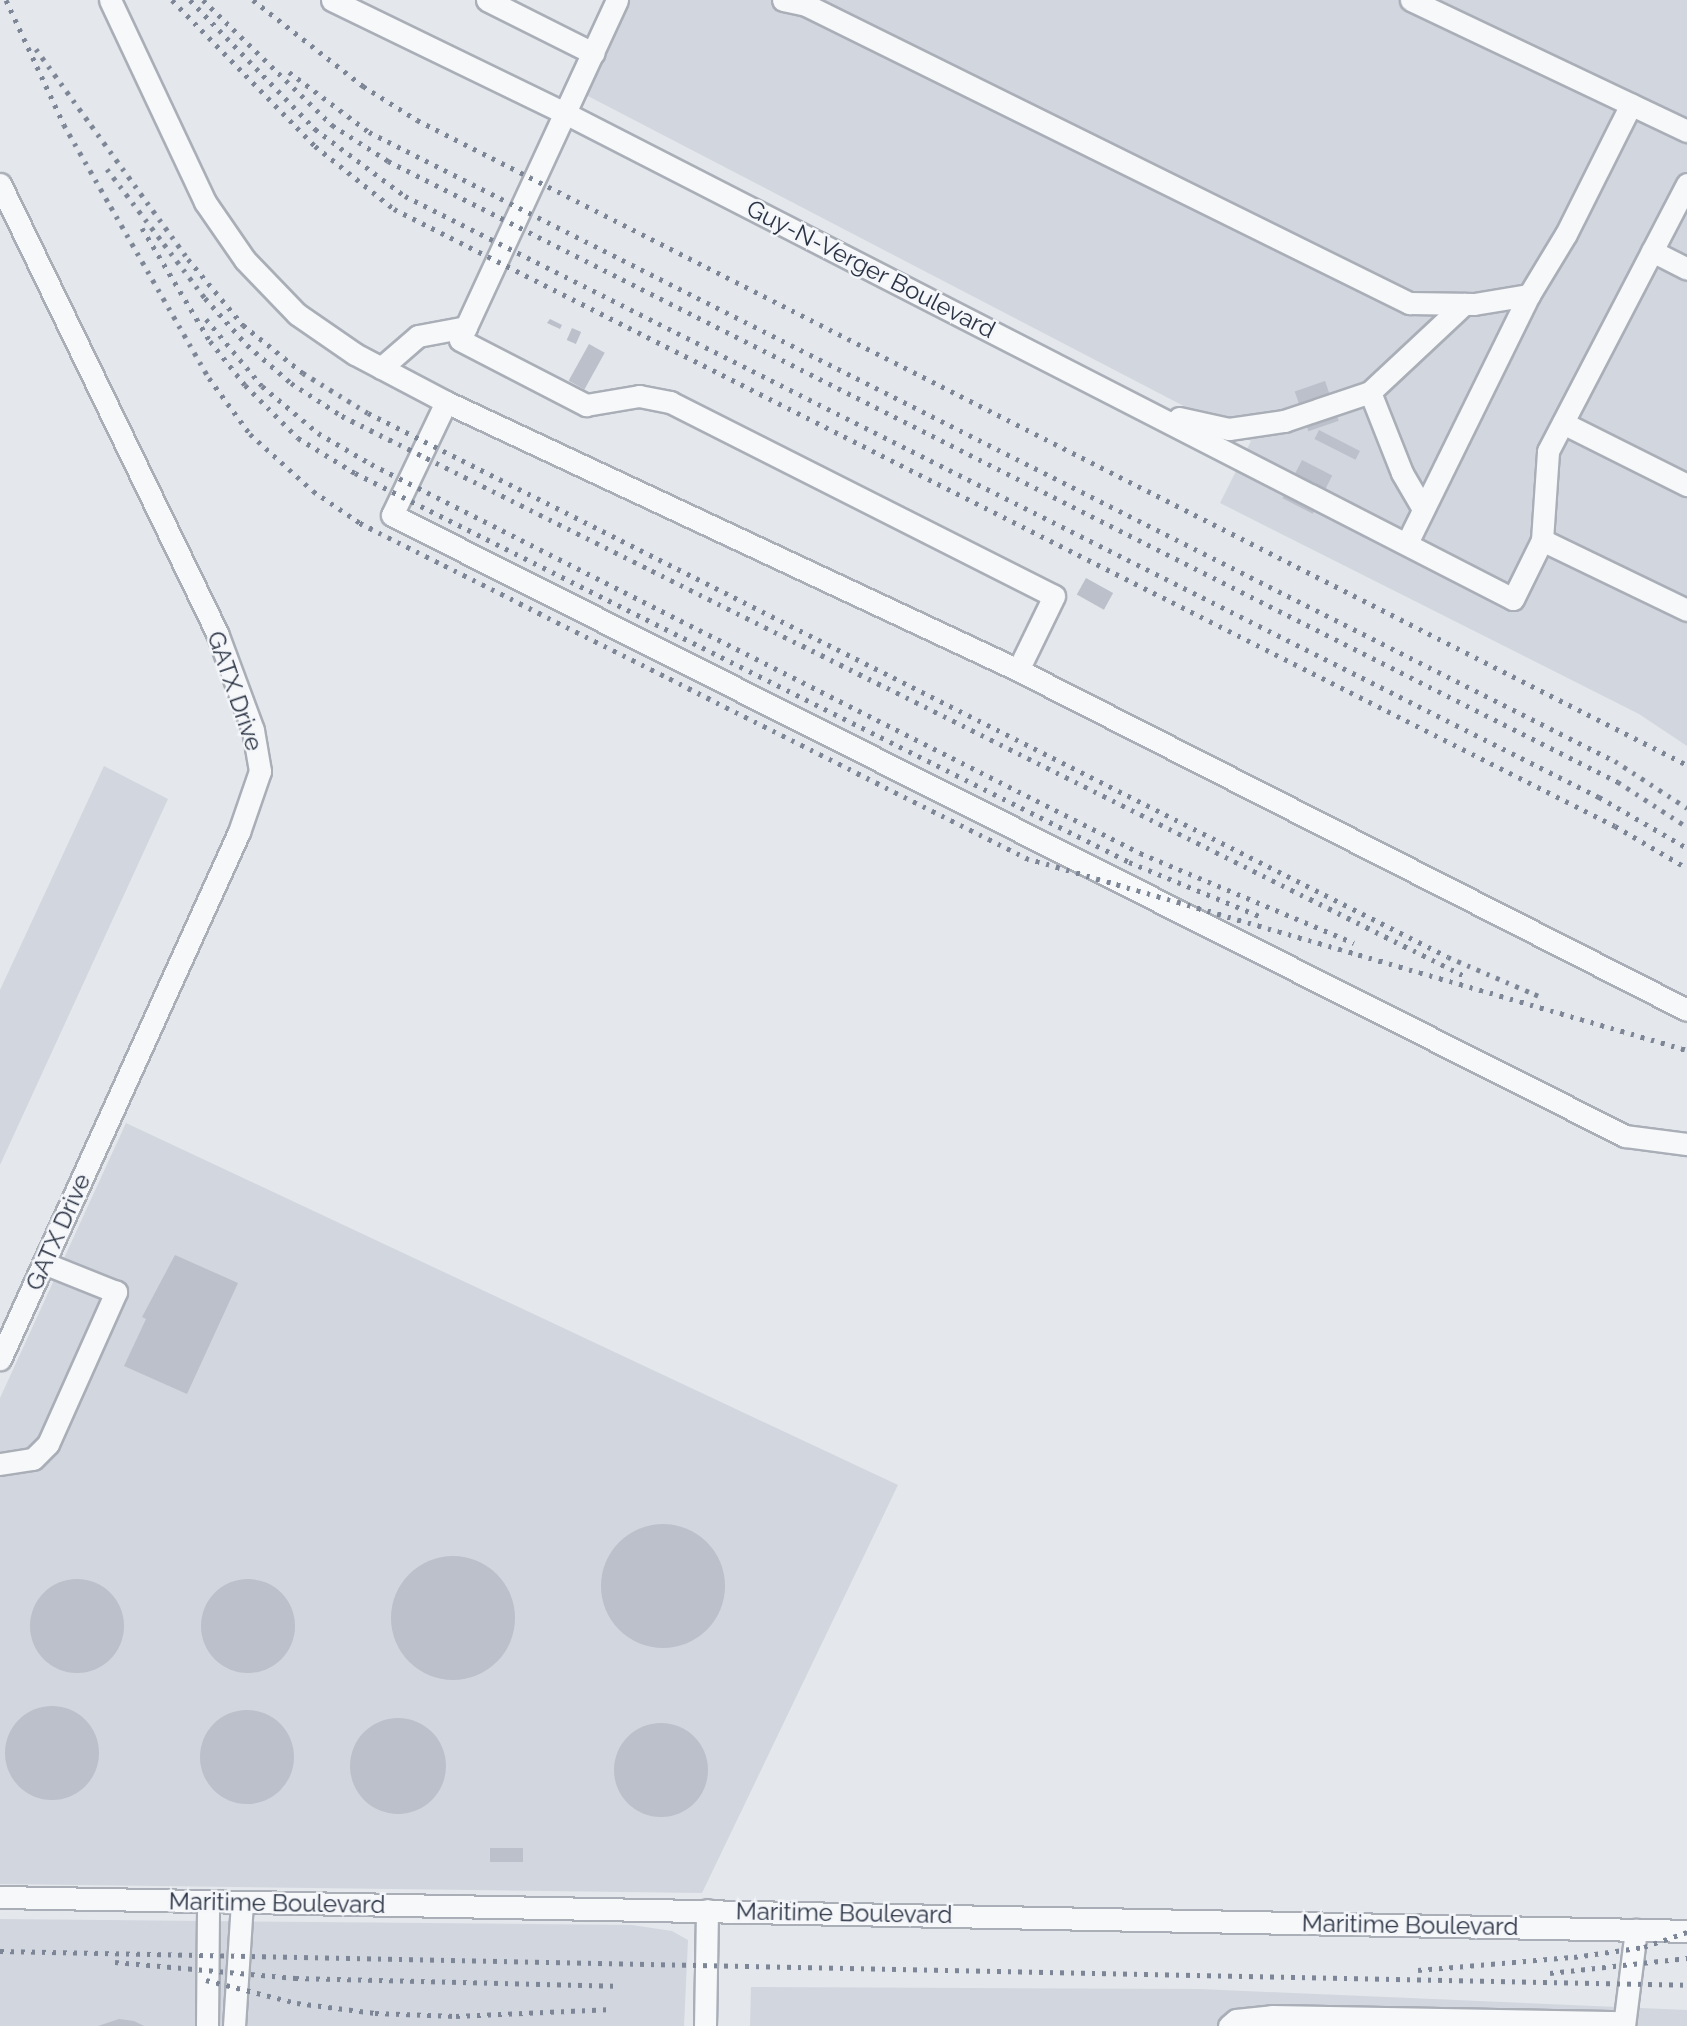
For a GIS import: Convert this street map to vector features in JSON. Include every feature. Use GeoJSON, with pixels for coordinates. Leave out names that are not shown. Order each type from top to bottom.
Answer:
{"type":"FeatureCollection","features":[{"type":"Feature","properties":{"kind":"street"},"geometry":{"type":"LineString","coordinates":[[110,0],[205,202],[245,260],[297,314],[381,368],[446,402],[1018,670],[1687,1010]]}},
{"type":"Feature","properties":{"kind":"street","name":"Guy-N-Verger Boulevard"},"geometry":{"type":"LineString","coordinates":[[332,0],[565,113],[1513,599],[1542,540]]}},
{"type":"Feature","properties":{"kind":"street"},"geometry":{"type":"LineString","coordinates":[[487,0],[593,53]]}},
{"type":"Feature","properties":{"kind":"street"},"geometry":{"type":"LineString","coordinates":[[617,0],[460,340],[586,405],[639,396],[670,402],[1054,596],[1018,670]]}},
{"type":"Feature","properties":{"kind":"street"},"geometry":{"type":"LineString","coordinates":[[783,0],[806,5],[1409,303],[1464,304],[1529,295]]}},
{"type":"Feature","properties":{"kind":"street"},"geometry":{"type":"LineString","coordinates":[[1411,0],[1687,131]]}},
{"type":"Feature","properties":{"kind":"street"},"geometry":{"type":"LineString","coordinates":[[1407,543],[1529,295],[1566,234],[1631,104]]}},
{"type":"Feature","properties":{"kind":"street","name":"GATX Drive"},"geometry":{"type":"LineString","coordinates":[[0,184],[217,634],[253,730],[260,771],[239,832],[0,1359]]}},
{"type":"Feature","properties":{"kind":"street"},"geometry":{"type":"LineString","coordinates":[[1687,184],[1548,451],[1542,540],[1687,610]]}},
{"type":"Feature","properties":{"kind":"street"},"geometry":{"type":"LineString","coordinates":[[1652,251],[1687,268]]}},
{"type":"Feature","properties":{"kind":"street"},"geometry":{"type":"LineString","coordinates":[[1147,410],[1229,429],[1284,421],[1370,392],[1464,304]]}},
{"type":"Feature","properties":{"kind":"street"},"geometry":{"type":"LineString","coordinates":[[381,368],[418,336],[466,327]]}},
{"type":"Feature","properties":{"kind":"street"},"geometry":{"type":"LineString","coordinates":[[1370,392],[1402,473],[1423,509]]}},
{"type":"Feature","properties":{"kind":"street"},"geometry":{"type":"LineString","coordinates":[[446,402],[392,515],[1625,1136],[1687,1144]]}},
{"type":"Feature","properties":{"kind":"street"},"geometry":{"type":"LineString","coordinates":[[1563,423],[1687,485]]}},
{"type":"Feature","properties":{"kind":"street"},"geometry":{"type":"LineString","coordinates":[[0,1464],[33,1459],[48,1444],[116,1292],[44,1263]]}},
{"type":"Feature","properties":{"kind":"street","name":"Maritime Boulevard"},"geometry":{"type":"LineString","coordinates":[[0,1897],[1687,1931]]}},
{"type":"Feature","properties":{"kind":"street"},"geometry":{"type":"LineString","coordinates":[[207,2026],[208,1902]]}},
{"type":"Feature","properties":{"kind":"street"},"geometry":{"type":"LineString","coordinates":[[234,2026],[242,1903]]}},
{"type":"Feature","properties":{"kind":"street"},"geometry":{"type":"LineString","coordinates":[[705,2026],[707,1910]]}},
{"type":"Feature","properties":{"kind":"street"},"geometry":{"type":"LineString","coordinates":[[1229,2026],[1236,2020],[1272,2016],[1624,2024],[1636,1930]]}},
{"type":"Feature","properties":{"kind":"shaded area"},"geometry":{"type":"Polygon","coordinates":[[[629,0],[1687,0],[1687,746],[1639,714],[1220,503],[1251,441],[586,95],[629,0]]]}},
{"type":"Feature","properties":{"kind":"shaded area"},"geometry":{"type":"Polygon","coordinates":[[[104,766],[168,799],[0,1165],[0,990],[104,766]]]}},
{"type":"Feature","properties":{"kind":"shaded area"},"geometry":{"type":"Polygon","coordinates":[[[126,1123],[898,1485],[702,1893],[0,1884],[0,1398],[126,1123]]]}},
{"type":"Feature","properties":{"kind":"shaded area"},"geometry":{"type":"Polygon","coordinates":[[[0,1919],[632,1925],[672,1931],[688,1940],[684,2026],[0,2026],[0,1919]]]}},
{"type":"Feature","properties":{"kind":"shaded area"},"geometry":{"type":"Polygon","coordinates":[[[751,1987],[1199,1989],[1687,2010],[1687,2026],[750,2026],[751,1987]]]}},
{"type":"Feature","properties":{"kind":"building"},"geometry":{"type":"Polygon","coordinates":[[[550,319],[562,325],[560,329],[547,323],[550,319]]]}},
{"type":"Feature","properties":{"kind":"building"},"geometry":{"type":"Polygon","coordinates":[[[572,328],[581,332],[576,344],[567,340],[572,328]]]}},
{"type":"Feature","properties":{"kind":"building"},"geometry":{"type":"Polygon","coordinates":[[[589,344],[605,353],[584,389],[569,381],[589,344]]]}},
{"type":"Feature","properties":{"kind":"building"},"geometry":{"type":"Polygon","coordinates":[[[1325,381],[1339,421],[1308,431],[1295,391],[1325,381]]]}},
{"type":"Feature","properties":{"kind":"building"},"geometry":{"type":"Polygon","coordinates":[[[1319,430],[1360,451],[1355,460],[1314,439],[1319,430]]]}},
{"type":"Feature","properties":{"kind":"building"},"geometry":{"type":"Polygon","coordinates":[[[1302,460],[1332,475],[1313,514],[1282,498],[1302,460]]]}},
{"type":"Feature","properties":{"kind":"building"},"geometry":{"type":"Polygon","coordinates":[[[1086,578],[1113,593],[1104,610],[1077,595],[1086,578]]]}},
{"type":"Feature","properties":{"kind":"building"},"geometry":{"type":"Polygon","coordinates":[[[175,1255],[238,1283],[187,1394],[124,1366],[146,1319],[142,1317],[175,1255]]]}},
{"type":"Feature","properties":{"kind":"building"},"geometry":{"type":"Polygon","coordinates":[[[663,1524],[687,1528],[707,1542],[721,1562],[725,1586],[721,1610],[707,1630],[687,1644],[663,1648],[639,1644],[619,1630],[605,1610],[601,1586],[605,1562],[619,1542],[639,1528],[663,1524]]]}},
{"type":"Feature","properties":{"kind":"building"},"geometry":{"type":"Polygon","coordinates":[[[453,1556],[477,1560],[497,1574],[511,1594],[515,1618],[511,1642],[497,1662],[477,1676],[453,1680],[429,1676],[409,1662],[395,1642],[391,1618],[395,1594],[409,1574],[429,1560],[453,1556]]]}},
{"type":"Feature","properties":{"kind":"building"},"geometry":{"type":"Polygon","coordinates":[[[77,1579],[95,1583],[110,1593],[120,1608],[124,1626],[120,1644],[110,1659],[95,1669],[77,1673],[59,1669],[44,1659],[34,1644],[30,1626],[34,1608],[44,1593],[59,1583],[77,1579]]]}},
{"type":"Feature","properties":{"kind":"building"},"geometry":{"type":"Polygon","coordinates":[[[248,1579],[266,1583],[281,1593],[291,1608],[295,1626],[291,1644],[281,1659],[266,1669],[248,1673],[230,1669],[215,1659],[205,1644],[201,1626],[205,1608],[215,1593],[230,1583],[248,1579]]]}},
{"type":"Feature","properties":{"kind":"building"},"geometry":{"type":"Polygon","coordinates":[[[52,1706],[70,1710],[85,1720],[95,1735],[99,1753],[95,1771],[85,1786],[70,1796],[52,1800],[34,1796],[19,1786],[9,1771],[5,1753],[9,1735],[19,1720],[34,1710],[52,1706]]]}},
{"type":"Feature","properties":{"kind":"building"},"geometry":{"type":"Polygon","coordinates":[[[247,1710],[265,1714],[280,1724],[290,1739],[294,1757],[290,1775],[280,1790],[265,1800],[247,1804],[229,1800],[214,1790],[204,1775],[200,1757],[204,1739],[214,1724],[229,1714],[247,1710]]]}},
{"type":"Feature","properties":{"kind":"building"},"geometry":{"type":"Polygon","coordinates":[[[398,1718],[416,1722],[432,1732],[442,1748],[446,1766],[442,1784],[432,1800],[416,1810],[398,1814],[380,1810],[364,1800],[354,1784],[350,1766],[354,1748],[364,1732],[380,1722],[398,1718]]]}},
{"type":"Feature","properties":{"kind":"building"},"geometry":{"type":"Polygon","coordinates":[[[661,1723],[679,1726],[694,1737],[705,1752],[708,1770],[705,1788],[694,1803],[679,1814],[661,1817],[643,1814],[628,1803],[617,1788],[614,1770],[617,1752],[628,1737],[643,1726],[661,1723]]]}},
{"type":"Feature","properties":{"kind":"building"},"geometry":{"type":"Polygon","coordinates":[[[490,1848],[523,1848],[523,1862],[490,1862],[490,1848]]]}},
{"type":"Feature","properties":{"kind":"building"},"geometry":{"type":"Polygon","coordinates":[[[119,2019],[134,2021],[144,2026],[98,2026],[119,2019]]]}},
{"type":"Feature","properties":{"kind":"railway"},"geometry":{"type":"LineString","coordinates":[[6,0],[64,125],[209,378],[250,434],[313,491],[360,523],[1026,858],[1687,1050]]}},
{"type":"Feature","properties":{"kind":"railway"},"geometry":{"type":"LineString","coordinates":[[172,0],[315,146],[394,209],[1615,826],[1687,868]]}},
{"type":"Feature","properties":{"kind":"railway"},"geometry":{"type":"LineString","coordinates":[[190,0],[315,129],[405,196],[1599,797],[1687,848]]}},
{"type":"Feature","properties":{"kind":"railway"},"geometry":{"type":"LineString","coordinates":[[203,0],[332,125],[388,161],[1618,782],[1687,827]]}},
{"type":"Feature","properties":{"kind":"railway"},"geometry":{"type":"LineString","coordinates":[[253,0],[363,86],[417,120],[1687,765]]}},
{"type":"Feature","properties":{"kind":"railway"},"geometry":{"type":"LineString","coordinates":[[36,49],[188,259],[243,325],[303,373],[368,413],[1448,957],[1539,996]]}},
{"type":"Feature","properties":{"kind":"railway"},"geometry":{"type":"LineString","coordinates":[[289,72],[369,132],[1615,761],[1687,808]]}},
{"type":"Feature","properties":{"kind":"railway"},"geometry":{"type":"LineString","coordinates":[[107,169],[205,298],[247,345],[291,383],[342,416],[1462,975]]}},
{"type":"Feature","properties":{"kind":"railway"},"geometry":{"type":"LineString","coordinates":[[142,228],[210,341],[245,385],[298,438],[355,473],[1129,862],[1262,917]]}},
{"type":"Feature","properties":{"kind":"railway"},"geometry":{"type":"LineString","coordinates":[[206,319],[262,386],[318,433],[371,464],[1140,853],[1354,943]]}},
{"type":"Feature","properties":{"kind":"railway"},"geometry":{"type":"LineString","coordinates":[[1418,1970],[1574,1957],[1644,1947],[1687,1932]]}},
{"type":"Feature","properties":{"kind":"railway"},"geometry":{"type":"LineString","coordinates":[[0,1951],[1687,1985]]}},
{"type":"Feature","properties":{"kind":"railway"},"geometry":{"type":"LineString","coordinates":[[1550,1973],[1687,1958]]}},
{"type":"Feature","properties":{"kind":"railway"},"geometry":{"type":"LineString","coordinates":[[115,1962],[295,1978],[615,1986]]}},
{"type":"Feature","properties":{"kind":"railway"},"geometry":{"type":"LineString","coordinates":[[206,1980],[297,2003],[375,2013],[456,2016],[613,2009]]}}]}
